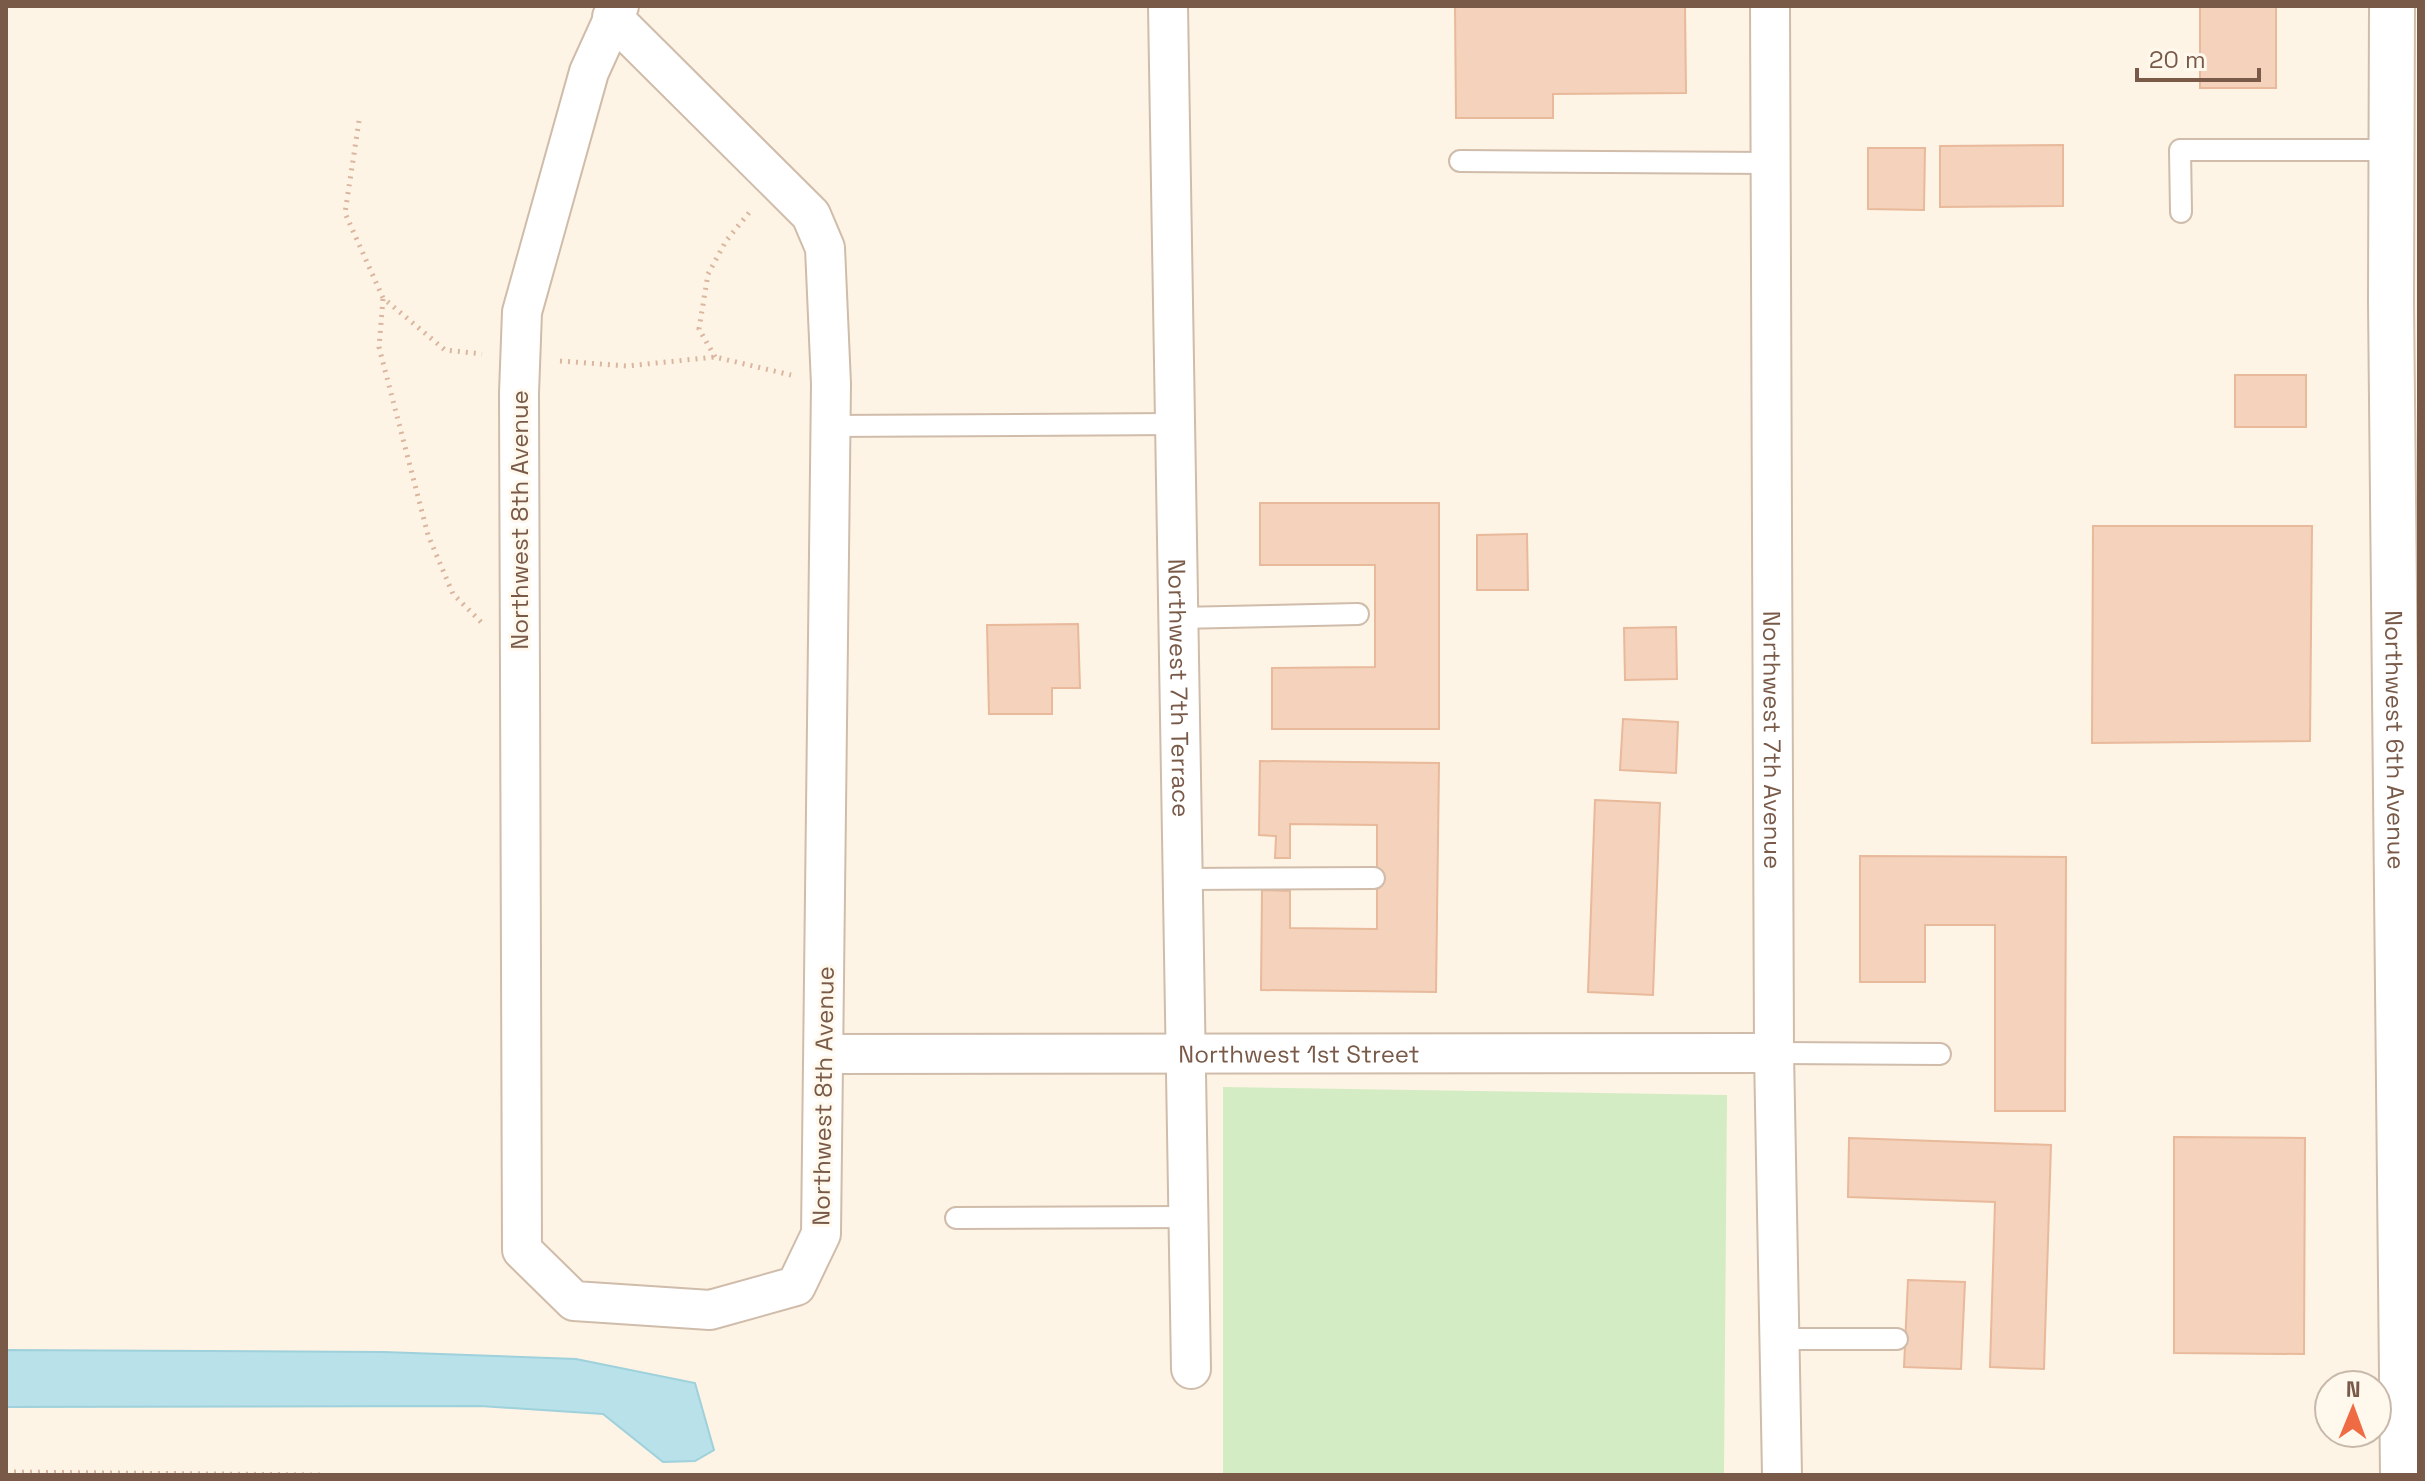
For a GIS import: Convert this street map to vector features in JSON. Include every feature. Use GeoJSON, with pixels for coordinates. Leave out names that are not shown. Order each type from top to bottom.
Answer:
{"type":"FeatureCollection","features":[{"type":"Feature","properties":{"kind":"street","name":"Northwest 7th Terrace"},"geometry":{"type":"LineString","coordinates":[[1168,6],[1191,1369]]}},
{"type":"Feature","properties":{"kind":"street","name":"Northwest 7th Avenue"},"geometry":{"type":"LineString","coordinates":[[1770,6],[1774,1053],[1782,1475]]}},
{"type":"Feature","properties":{"kind":"street","name":"Northwest 6th Avenue"},"geometry":{"type":"LineString","coordinates":[[2392,6],[2392,150],[2408,755],[2410,1195],[2403,1475]]}},
{"type":"Feature","properties":{"kind":"street","name":"Northwest 8th Avenue"},"geometry":{"type":"LineString","coordinates":[[615,12],[811,215],[825,248],[830,426],[821,1234],[796,1286],[710,1310],[574,1301],[522,1250],[519,661],[522,312],[589,72],[615,12]]}},
{"type":"Feature","properties":{"kind":"street","name":"Northwest 1st Street"},"geometry":{"type":"LineString","coordinates":[[825,1054],[1774,1053]]}},
{"type":"Feature","properties":{"kind":"lane"},"geometry":{"type":"LineString","coordinates":[[2181,212],[2180,150],[2392,150]]}},
{"type":"Feature","properties":{"kind":"lane"},"geometry":{"type":"LineString","coordinates":[[1460,161],[1770,163]]}},
{"type":"Feature","properties":{"kind":"lane"},"geometry":{"type":"LineString","coordinates":[[830,426],[1176,424]]}},
{"type":"Feature","properties":{"kind":"lane"},"geometry":{"type":"LineString","coordinates":[[1178,618],[1358,614]]}},
{"type":"Feature","properties":{"kind":"lane"},"geometry":{"type":"LineString","coordinates":[[1183,879],[1374,878]]}},
{"type":"Feature","properties":{"kind":"lane"},"geometry":{"type":"LineString","coordinates":[[1774,1053],[1940,1054]]}},
{"type":"Feature","properties":{"kind":"lane"},"geometry":{"type":"LineString","coordinates":[[956,1218],[1188,1217]]}},
{"type":"Feature","properties":{"kind":"lane"},"geometry":{"type":"LineString","coordinates":[[1780,1339],[1897,1339]]}},
{"type":"Feature","properties":{"kind":"path"},"geometry":{"type":"LineString","coordinates":[[715,357],[699,329],[708,274],[726,241],[775,180]]}},
{"type":"Feature","properties":{"kind":"path"},"geometry":{"type":"LineString","coordinates":[[383,298],[379,347],[428,535],[453,594],[519,661]]}},
{"type":"Feature","properties":{"kind":"path"},"geometry":{"type":"LineString","coordinates":[[6,1472],[320,1475]]}},
{"type":"Feature","properties":{"kind":"green space"},"geometry":{"type":"Polygon","coordinates":[[[1223,1087],[1727,1095],[1724,1475],[1223,1475],[1223,1087]]]}},
{"type":"Feature","properties":{"kind":"water"},"geometry":{"type":"Polygon","coordinates":[[[6,1350],[384,1352],[576,1359],[695,1383],[714,1450],[695,1461],[663,1462],[603,1414],[480,1406],[6,1407],[6,1350]]]}},
{"type":"Feature","properties":{"kind":"building"},"geometry":{"type":"Polygon","coordinates":[[[1455,6],[1685,6],[1686,93],[1553,94],[1553,118],[1456,118],[1455,6]]]}},
{"type":"Feature","properties":{"kind":"building"},"geometry":{"type":"Polygon","coordinates":[[[2200,6],[2276,6],[2276,88],[2200,88],[2200,6]]]}},
{"type":"Feature","properties":{"kind":"building"},"geometry":{"type":"Polygon","coordinates":[[[2063,145],[2063,206],[1940,207],[1940,146],[2063,145]]]}},
{"type":"Feature","properties":{"kind":"building"},"geometry":{"type":"Polygon","coordinates":[[[1868,148],[1925,148],[1924,210],[1868,209],[1868,148]]]}},
{"type":"Feature","properties":{"kind":"building"},"geometry":{"type":"Polygon","coordinates":[[[2235,375],[2306,375],[2306,427],[2235,427],[2235,375]]]}},
{"type":"Feature","properties":{"kind":"building"},"geometry":{"type":"Polygon","coordinates":[[[1260,503],[1439,503],[1439,729],[1272,729],[1272,668],[1375,667],[1375,565],[1260,565],[1260,503]]]}},
{"type":"Feature","properties":{"kind":"building"},"geometry":{"type":"Polygon","coordinates":[[[2093,526],[2312,526],[2310,741],[2092,743],[2093,526]]]}},
{"type":"Feature","properties":{"kind":"building"},"geometry":{"type":"Polygon","coordinates":[[[1527,534],[1528,590],[1477,590],[1477,535],[1527,534]]]}},
{"type":"Feature","properties":{"kind":"building"},"geometry":{"type":"Polygon","coordinates":[[[1078,624],[1080,688],[1052,688],[1052,714],[989,714],[987,625],[1078,624]]]}},
{"type":"Feature","properties":{"kind":"building"},"geometry":{"type":"Polygon","coordinates":[[[1676,627],[1677,679],[1625,680],[1624,628],[1676,627]]]}},
{"type":"Feature","properties":{"kind":"building"},"geometry":{"type":"Polygon","coordinates":[[[1623,719],[1678,722],[1676,773],[1620,770],[1623,719]]]}},
{"type":"Feature","properties":{"kind":"building"},"geometry":{"type":"Polygon","coordinates":[[[1260,761],[1439,763],[1436,992],[1261,990],[1262,890],[1290,891],[1290,928],[1377,929],[1377,825],[1290,824],[1290,858],[1275,858],[1276,836],[1259,835],[1260,761]]]}},
{"type":"Feature","properties":{"kind":"building"},"geometry":{"type":"Polygon","coordinates":[[[1595,800],[1660,803],[1653,995],[1588,992],[1595,800]]]}},
{"type":"Feature","properties":{"kind":"building"},"geometry":{"type":"Polygon","coordinates":[[[1860,856],[2066,857],[2065,1111],[1995,1111],[1995,925],[1925,925],[1925,982],[1860,982],[1860,856]]]}},
{"type":"Feature","properties":{"kind":"building"},"geometry":{"type":"Polygon","coordinates":[[[2174,1137],[2305,1138],[2304,1354],[2174,1353],[2174,1137]]]}},
{"type":"Feature","properties":{"kind":"building"},"geometry":{"type":"Polygon","coordinates":[[[1849,1138],[2051,1145],[2044,1369],[1990,1367],[1995,1202],[1848,1197],[1849,1138]]]}},
{"type":"Feature","properties":{"kind":"building"},"geometry":{"type":"Polygon","coordinates":[[[1908,1280],[1965,1282],[1961,1369],[1904,1367],[1908,1280]]]}}]}
